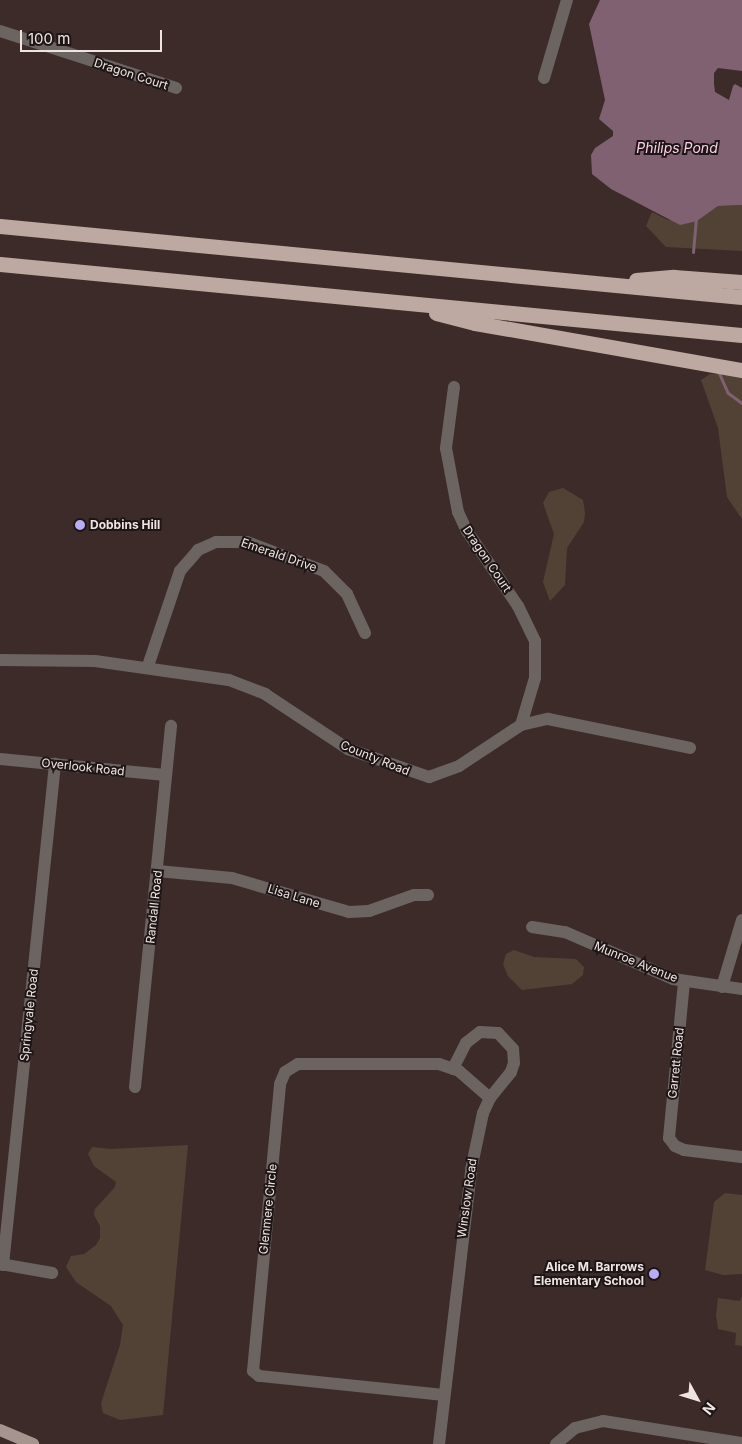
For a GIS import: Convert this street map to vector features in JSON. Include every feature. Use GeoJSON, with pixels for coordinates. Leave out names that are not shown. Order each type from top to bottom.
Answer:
{"type":"FeatureCollection","features":[{"type":"Feature","properties":{"kind":"highway"},"geometry":{"type":"LineString","coordinates":[[0,226],[742,297]]}},
{"type":"Feature","properties":{"kind":"highway"},"geometry":{"type":"LineString","coordinates":[[0,264],[742,335]]}},
{"type":"Feature","properties":{"kind":"highway"},"geometry":{"type":"LineString","coordinates":[[595,283],[674,277],[742,282]]}},
{"type":"Feature","properties":{"kind":"highway"},"geometry":{"type":"LineString","coordinates":[[393,301],[475,323],[742,370]]}},
{"type":"Feature","properties":{"kind":"main road"},"geometry":{"type":"LineString","coordinates":[[0,1430],[33,1444]]}},
{"type":"Feature","properties":{"kind":"street"},"geometry":{"type":"LineString","coordinates":[[544,78],[567,0]]}},
{"type":"Feature","properties":{"kind":"street","name":"Dragon Court"},"geometry":{"type":"LineString","coordinates":[[0,31],[176,88]]}},
{"type":"Feature","properties":{"kind":"street","name":"Dragon Court"},"geometry":{"type":"LineString","coordinates":[[454,387],[446,448],[458,512],[518,606],[534,641],[535,678],[521,725]]}},
{"type":"Feature","properties":{"kind":"street","name":"Emerald Drive"},"geometry":{"type":"LineString","coordinates":[[148,666],[180,571],[198,550],[216,542],[246,542],[324,570],[347,594],[365,633]]}},
{"type":"Feature","properties":{"kind":"street","name":"County Road"},"geometry":{"type":"LineString","coordinates":[[0,660],[64,659],[148,666],[217,677],[254,688],[348,749],[429,777],[449,772],[521,725],[538,720],[559,719],[690,748]]}},
{"type":"Feature","properties":{"kind":"street","name":"Randall Road"},"geometry":{"type":"LineString","coordinates":[[135,1087],[158,871],[170,726]]}},
{"type":"Feature","properties":{"kind":"street","name":"Overlook Road"},"geometry":{"type":"LineString","coordinates":[[0,759],[165,775]]}},
{"type":"Feature","properties":{"kind":"street","name":"Springvale Road"},"geometry":{"type":"LineString","coordinates":[[2,1265],[55,764]]}},
{"type":"Feature","properties":{"kind":"street","name":"Lisa Lane"},"geometry":{"type":"LineString","coordinates":[[158,871],[232,878],[349,912],[369,911],[414,895],[428,895]]}},
{"type":"Feature","properties":{"kind":"street"},"geometry":{"type":"LineString","coordinates":[[722,986],[742,920]]}},
{"type":"Feature","properties":{"kind":"street","name":"Munroe Avenue"},"geometry":{"type":"LineString","coordinates":[[532,928],[565,932],[638,966],[684,982],[742,989]]}},
{"type":"Feature","properties":{"kind":"street","name":"Garrett Road"},"geometry":{"type":"LineString","coordinates":[[684,982],[668,1132],[672,1144],[684,1150],[742,1157]]}},
{"type":"Feature","properties":{"kind":"street","name":"Winslow Road"},"geometry":{"type":"LineString","coordinates":[[439,1444],[465,1205],[480,1121],[490,1098],[508,1076],[514,1063],[513,1049],[503,1036],[486,1031],[474,1035],[466,1043],[453,1068]]}},
{"type":"Feature","properties":{"kind":"street","name":"Glenmere Circle"},"geometry":{"type":"LineString","coordinates":[[444,1395],[259,1376],[252,1366],[280,1084],[285,1072],[295,1065],[429,1064],[453,1068],[490,1098]]}},
{"type":"Feature","properties":{"kind":"street"},"geometry":{"type":"LineString","coordinates":[[2,1265],[52,1273]]}},
{"type":"Feature","properties":{"kind":"street"},"geometry":{"type":"LineString","coordinates":[[556,1444],[575,1428],[603,1421],[742,1443]]}},
{"type":"Feature","properties":{"kind":"shaded area"},"geometry":{"type":"Polygon","coordinates":[[[742,205],[742,251],[666,247],[646,226],[652,212],[668,220],[697,221],[718,206],[742,205]]]}},
{"type":"Feature","properties":{"kind":"shaded area"},"geometry":{"type":"Polygon","coordinates":[[[742,373],[742,519],[727,497],[718,428],[701,380],[710,374],[742,373]]]}},
{"type":"Feature","properties":{"kind":"shaded area"},"geometry":{"type":"Polygon","coordinates":[[[563,488],[583,500],[584,522],[567,548],[565,585],[550,601],[543,582],[554,534],[543,503],[549,492],[563,488]]]}},
{"type":"Feature","properties":{"kind":"shaded area"},"geometry":{"type":"Polygon","coordinates":[[[514,950],[534,957],[576,959],[584,967],[583,975],[572,984],[522,990],[508,976],[503,964],[506,954],[514,950]]]}},
{"type":"Feature","properties":{"kind":"shaded area"},"geometry":{"type":"Polygon","coordinates":[[[188,1145],[163,1415],[120,1420],[103,1413],[101,1403],[120,1345],[123,1325],[111,1306],[76,1282],[66,1267],[71,1256],[84,1254],[96,1245],[100,1238],[100,1226],[94,1215],[95,1209],[115,1187],[116,1182],[94,1166],[88,1154],[92,1147],[111,1149],[188,1145]]]}},
{"type":"Feature","properties":{"kind":"shaded area"},"geometry":{"type":"Polygon","coordinates":[[[725,1193],[742,1195],[742,1274],[723,1275],[705,1270],[714,1202],[725,1193]]]}},
{"type":"Feature","properties":{"kind":"shaded area"},"geometry":{"type":"Polygon","coordinates":[[[742,1296],[742,1346],[735,1345],[736,1333],[718,1329],[716,1315],[718,1298],[740,1301],[742,1296]]]}},
{"type":"Feature","properties":{"kind":"water","name":"Philips Pond"},"geometry":{"type":"Polygon","coordinates":[[[600,0],[742,0],[742,71],[718,68],[714,73],[714,84],[715,92],[729,100],[735,84],[742,88],[742,205],[718,206],[697,221],[680,225],[611,189],[592,174],[591,155],[595,148],[613,136],[613,131],[599,119],[605,100],[589,24],[600,0]]]}},
{"type":"Feature","properties":{"kind":"waterway"},"geometry":{"type":"LineString","coordinates":[[693,252],[696,218]]}},
{"type":"Feature","properties":{"kind":"waterway"},"geometry":{"type":"LineString","coordinates":[[718,371],[728,393],[742,403]]}},
{"type":"Feature","properties":{"kind":"place","name":"Dobbins Hill"},"geometry":{"type":"Point","coordinates":[80,525]}},
{"type":"Feature","properties":{"kind":"place","name":"Alice M. Barrows Elementary School"},"geometry":{"type":"Point","coordinates":[654,1274]}}]}
